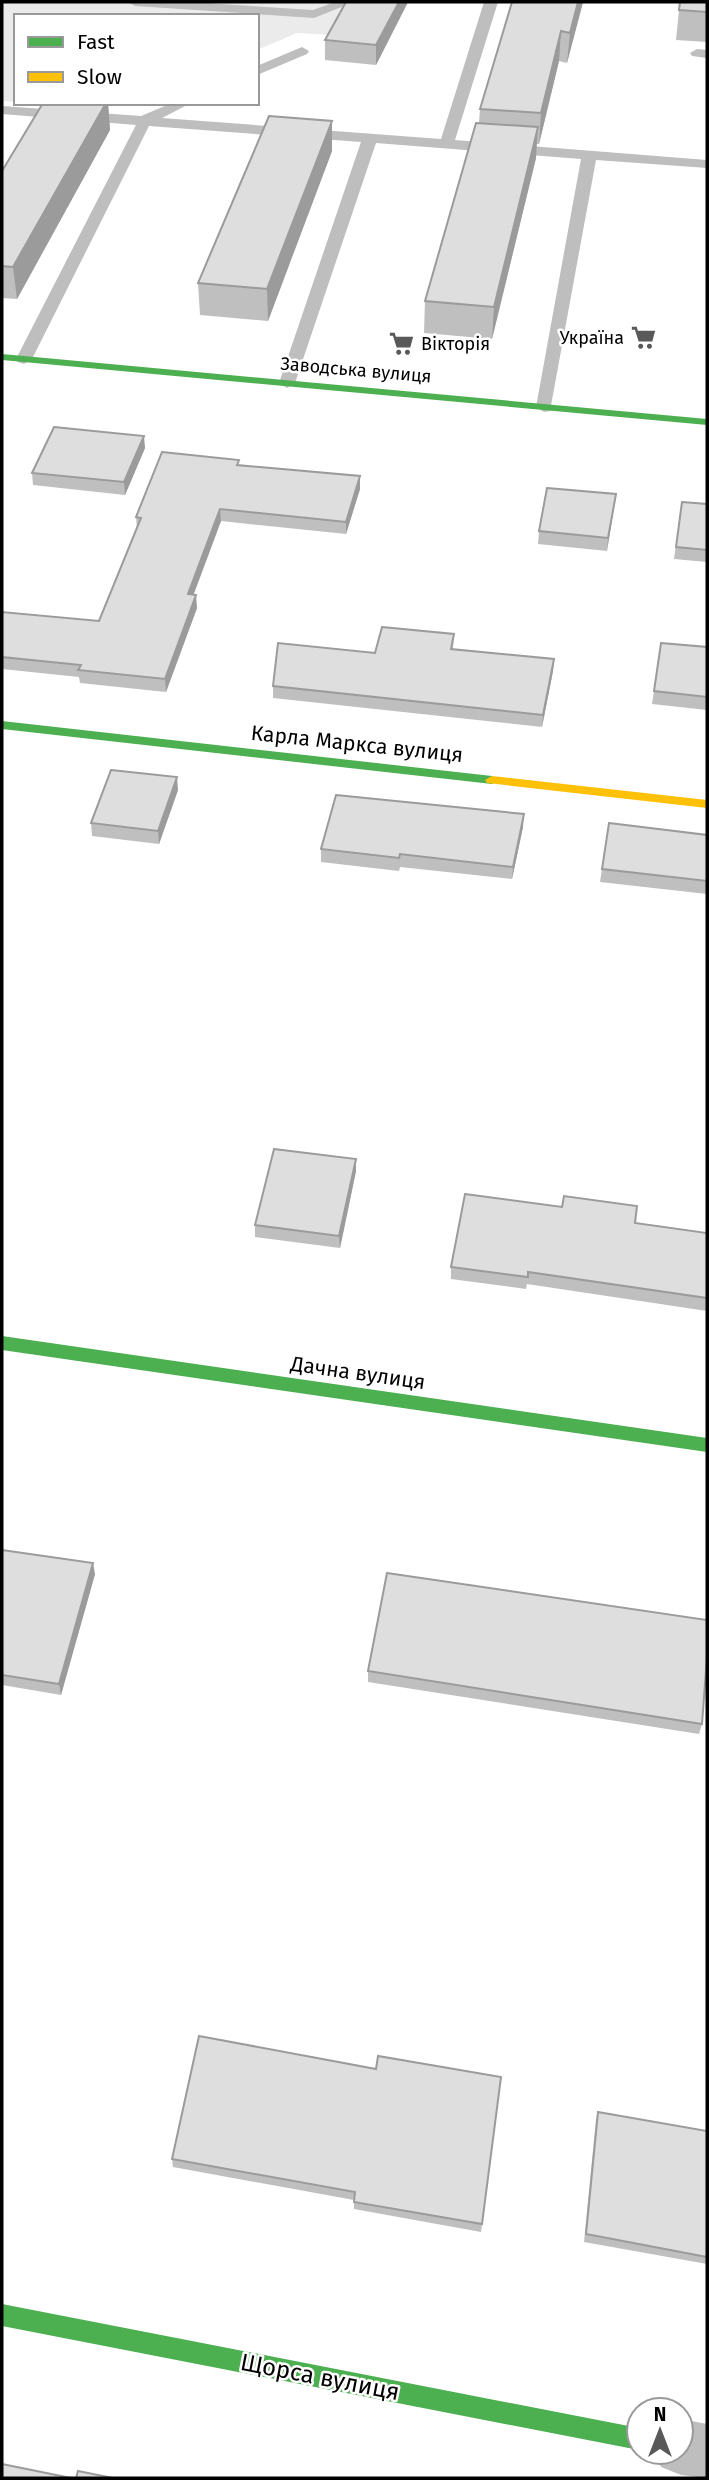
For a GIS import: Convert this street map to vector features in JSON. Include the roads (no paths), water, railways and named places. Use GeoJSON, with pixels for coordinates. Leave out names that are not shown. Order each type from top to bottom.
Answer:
{"type":"FeatureCollection","features":[{"type":"Feature","properties":{"kind":"street","name":"Заводська вулиця"},"geometry":{"type":"LineString","coordinates":[[2,357],[707,422]]}},
{"type":"Feature","properties":{"kind":"street","name":"Карла Маркса вулиця"},"geometry":{"type":"LineString","coordinates":[[2,725],[707,804]]}},
{"type":"Feature","properties":{"kind":"street","name":"Дачна вулиця"},"geometry":{"type":"LineString","coordinates":[[2,1343],[707,1445]]}},
{"type":"Feature","properties":{"kind":"street","name":"Щорса вулиця"},"geometry":{"type":"LineString","coordinates":[[2,2315],[625,2436]]}},
{"type":"Feature","properties":{"kind":"lane"},"geometry":{"type":"LineString","coordinates":[[135,2],[314,14],[347,2]]}},
{"type":"Feature","properties":{"kind":"lane"},"geometry":{"type":"LineString","coordinates":[[447,144],[491,2]]}},
{"type":"Feature","properties":{"kind":"lane"},"geometry":{"type":"LineString","coordinates":[[259,70],[302,51]]}},
{"type":"Feature","properties":{"kind":"lane"},"geometry":{"type":"LineString","coordinates":[[24,359],[145,120],[179,105]]}},
{"type":"Feature","properties":{"kind":"lane"},"geometry":{"type":"LineString","coordinates":[[2,110],[707,164]]}},
{"type":"Feature","properties":{"kind":"lane"},"geometry":{"type":"LineString","coordinates":[[287,383],[370,138]]}},
{"type":"Feature","properties":{"kind":"lane"},"geometry":{"type":"LineString","coordinates":[[544,407],[589,156]]}},
{"type":"Feature","properties":{"kind":"place","name":"Україна"},"geometry":{"type":"Point","coordinates":[644,338]}},
{"type":"Feature","properties":{"kind":"place","name":"Вікторія"},"geometry":{"type":"Point","coordinates":[401,344]}}]}
